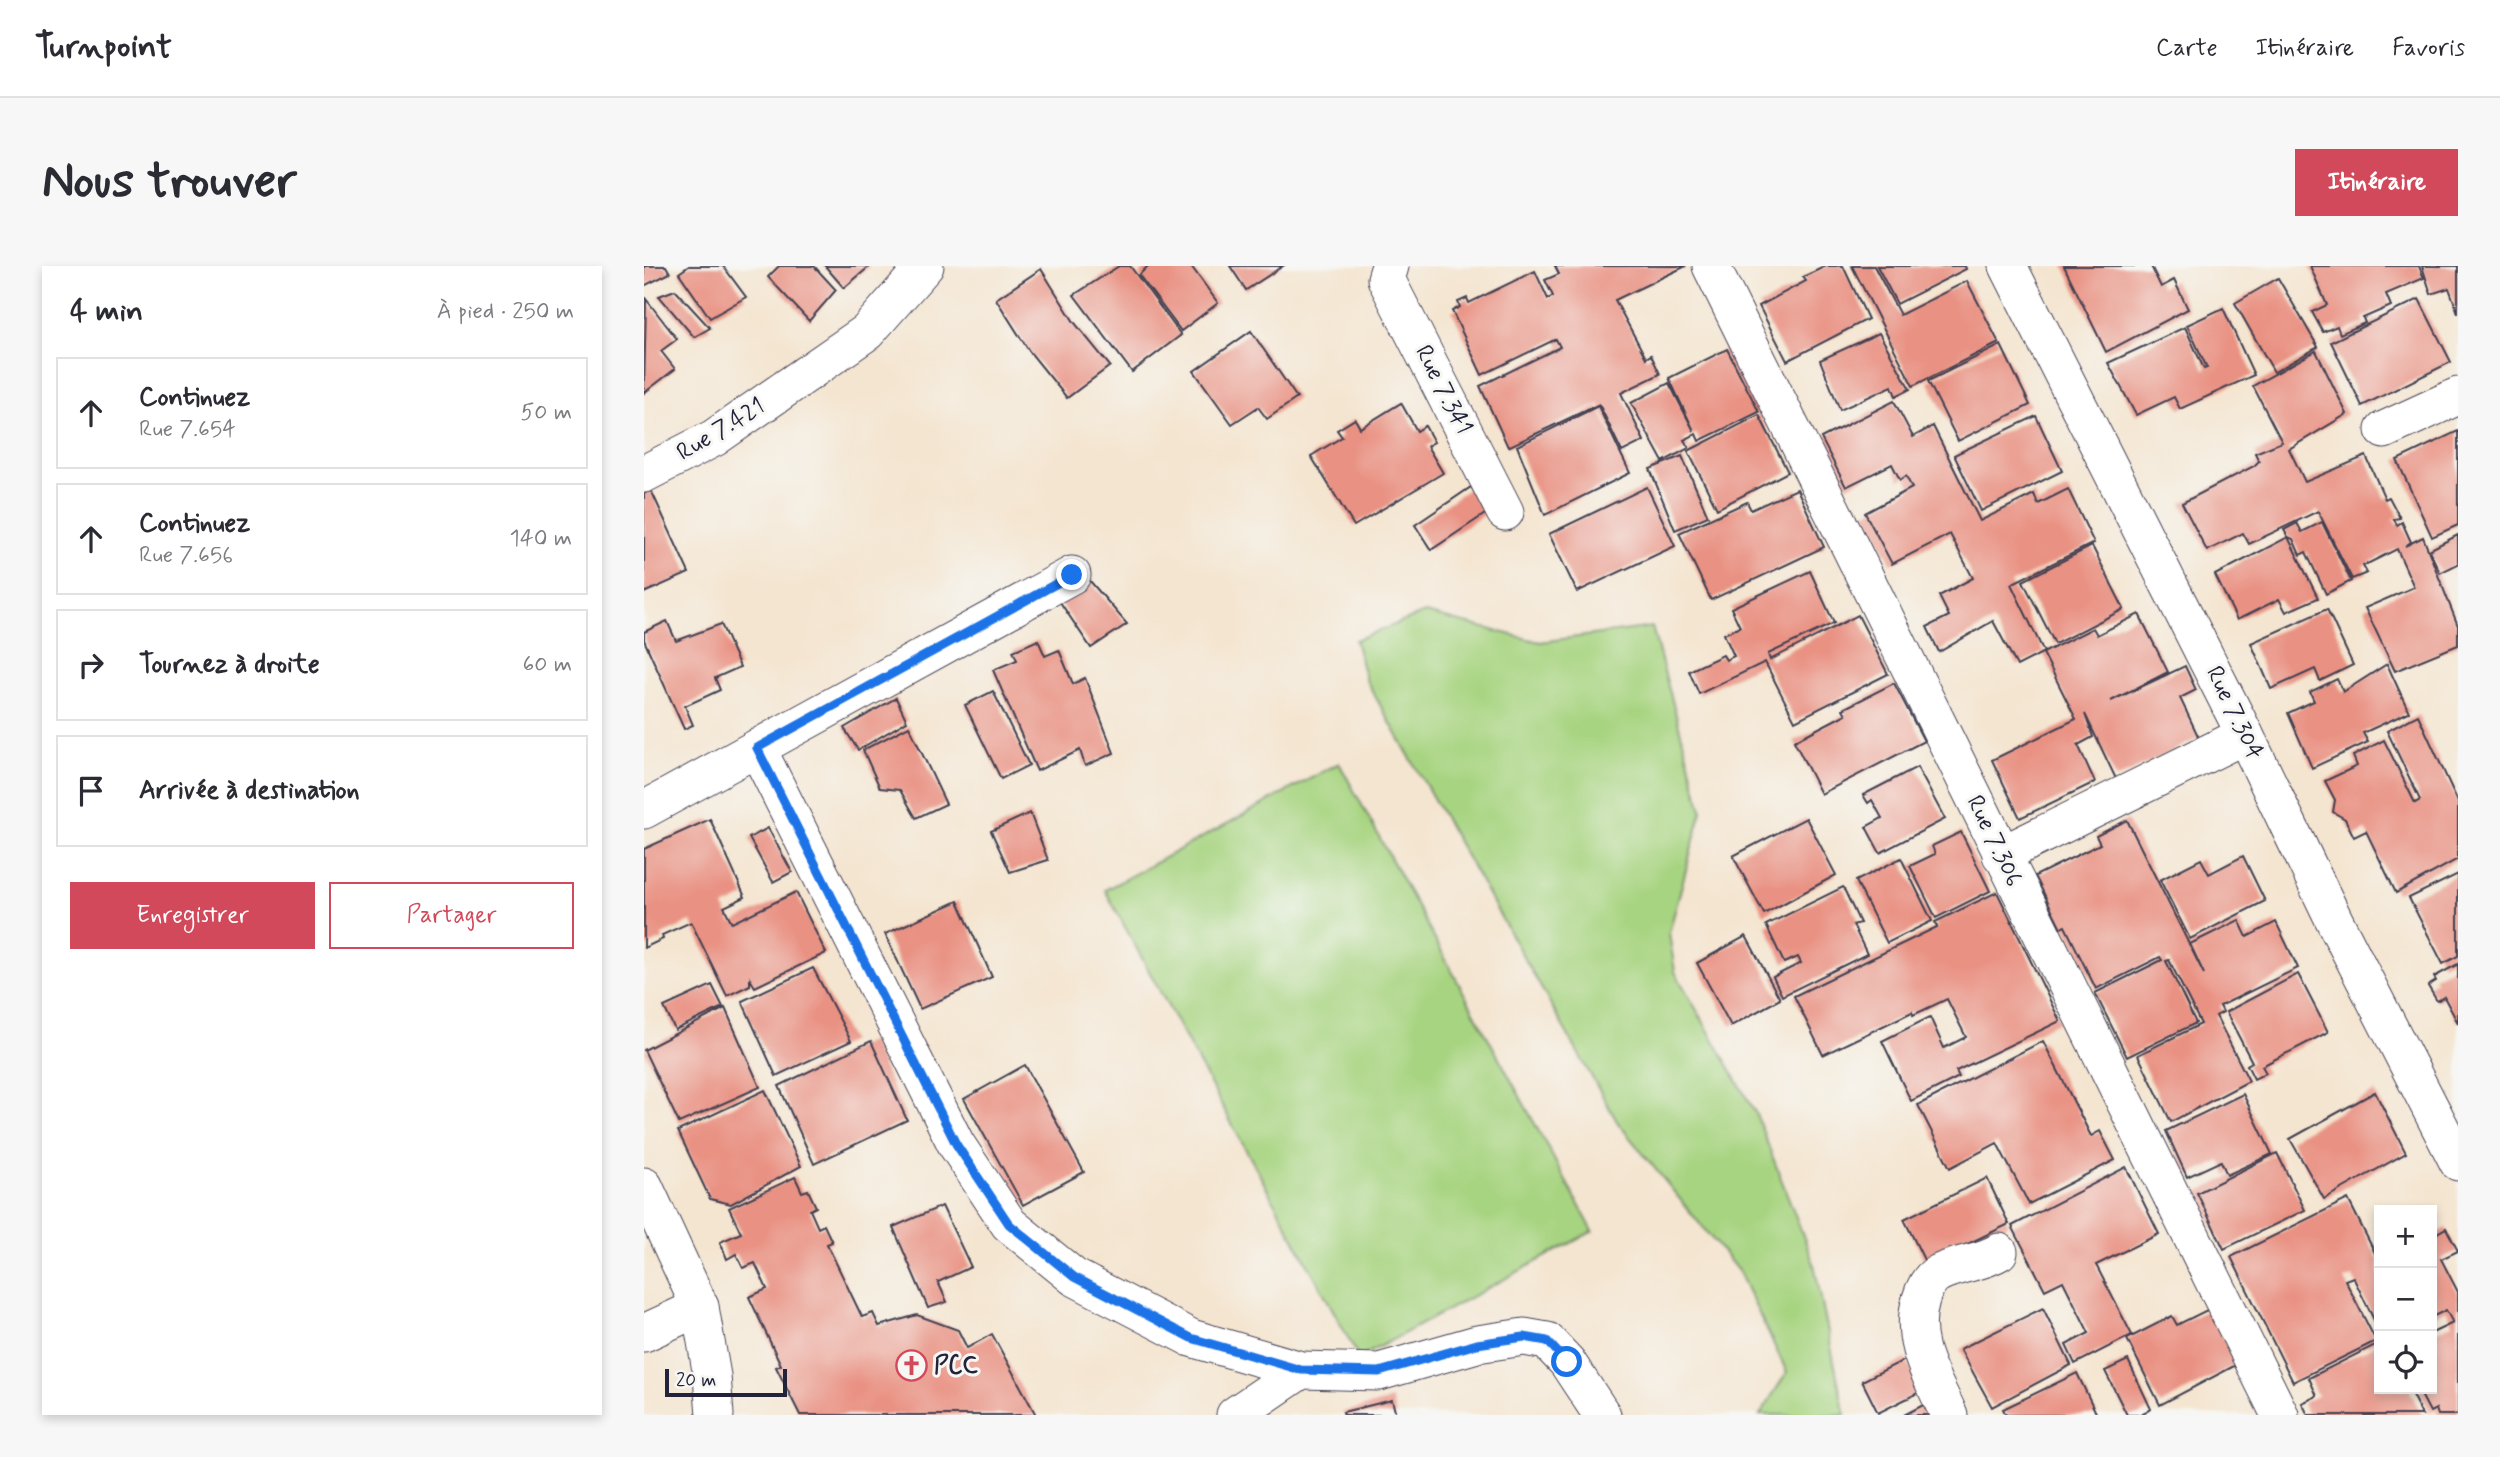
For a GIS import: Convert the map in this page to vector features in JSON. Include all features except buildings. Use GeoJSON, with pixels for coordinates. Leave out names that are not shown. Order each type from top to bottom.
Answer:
{"type":"FeatureCollection","features":[{"type":"Feature","properties":{"kind":"street","name":"Rue 7.421"},"geometry":{"type":"LineString","coordinates":[[644,474],[713,438],[796,384],[867,332],[925,266]]}},
{"type":"Feature","properties":{"kind":"street","name":"Rue 7.341"},"geometry":{"type":"LineString","coordinates":[[1390,266],[1386,279],[1505,513]]}},
{"type":"Feature","properties":{"kind":"street","name":"Rue 7.306"},"geometry":{"type":"LineString","coordinates":[[1711,266],[2280,1415]]}},
{"type":"Feature","properties":{"kind":"street","name":"Rue 7.304"},"geometry":{"type":"LineString","coordinates":[[2008,266],[2245,735],[2335,922],[2458,1162]]}},
{"type":"Feature","properties":{"kind":"street"},"geometry":{"type":"LineString","coordinates":[[2384,430],[2458,396]]}},
{"type":"Feature","properties":{"kind":"street"},"geometry":{"type":"LineString","coordinates":[[644,810],[1072,575]]}},
{"type":"Feature","properties":{"kind":"street"},"geometry":{"type":"LineString","coordinates":[[2001,855],[2245,735]]}},
{"type":"Feature","properties":{"kind":"street"},"geometry":{"type":"LineString","coordinates":[[757,748],[956,1144],[1009,1224],[1074,1277],[1191,1338],[1301,1370],[1379,1372],[1477,1344],[1524,1337],[1547,1341],[1567,1362],[1602,1415]]}},
{"type":"Feature","properties":{"kind":"street"},"geometry":{"type":"LineString","coordinates":[[644,1186],[700,1307],[712,1376],[715,1415]]}},
{"type":"Feature","properties":{"kind":"street"},"geometry":{"type":"LineString","coordinates":[[1949,1415],[1916,1334],[1924,1289],[1935,1274],[1967,1261],[1987,1259],[1999,1252]]}},
{"type":"Feature","properties":{"kind":"street"},"geometry":{"type":"LineString","coordinates":[[644,1333],[700,1307]]}},
{"type":"Feature","properties":{"kind":"street"},"geometry":{"type":"LineString","coordinates":[[1235,1415],[1301,1370]]}},
{"type":"Feature","properties":{"kind":"green space"},"geometry":{"type":"Polygon","coordinates":[[[1425,613],[1540,642],[1652,627],[1702,810],[1669,933],[1675,972],[1756,1114],[1814,1264],[1845,1415],[1760,1415],[1787,1372],[1739,1272],[1618,1123],[1366,680],[1355,640],[1425,613]]]}},
{"type":"Feature","properties":{"kind":"green space"},"geometry":{"type":"Polygon","coordinates":[[[1339,763],[1593,1231],[1359,1358],[1105,890],[1339,763]]]}},
{"type":"Feature","properties":{"kind":"place","name":"PCC"},"geometry":{"type":"Point","coordinates":[911,1366]}},
{"type":"Feature","properties":{"kind":"route"},"geometry":{"type":"LineString","coordinates":[[1072,575],[757,748],[956,1144],[1009,1224],[1074,1277],[1191,1338],[1301,1370],[1379,1372],[1477,1344],[1524,1337],[1547,1341],[1567,1362]]}}]}
